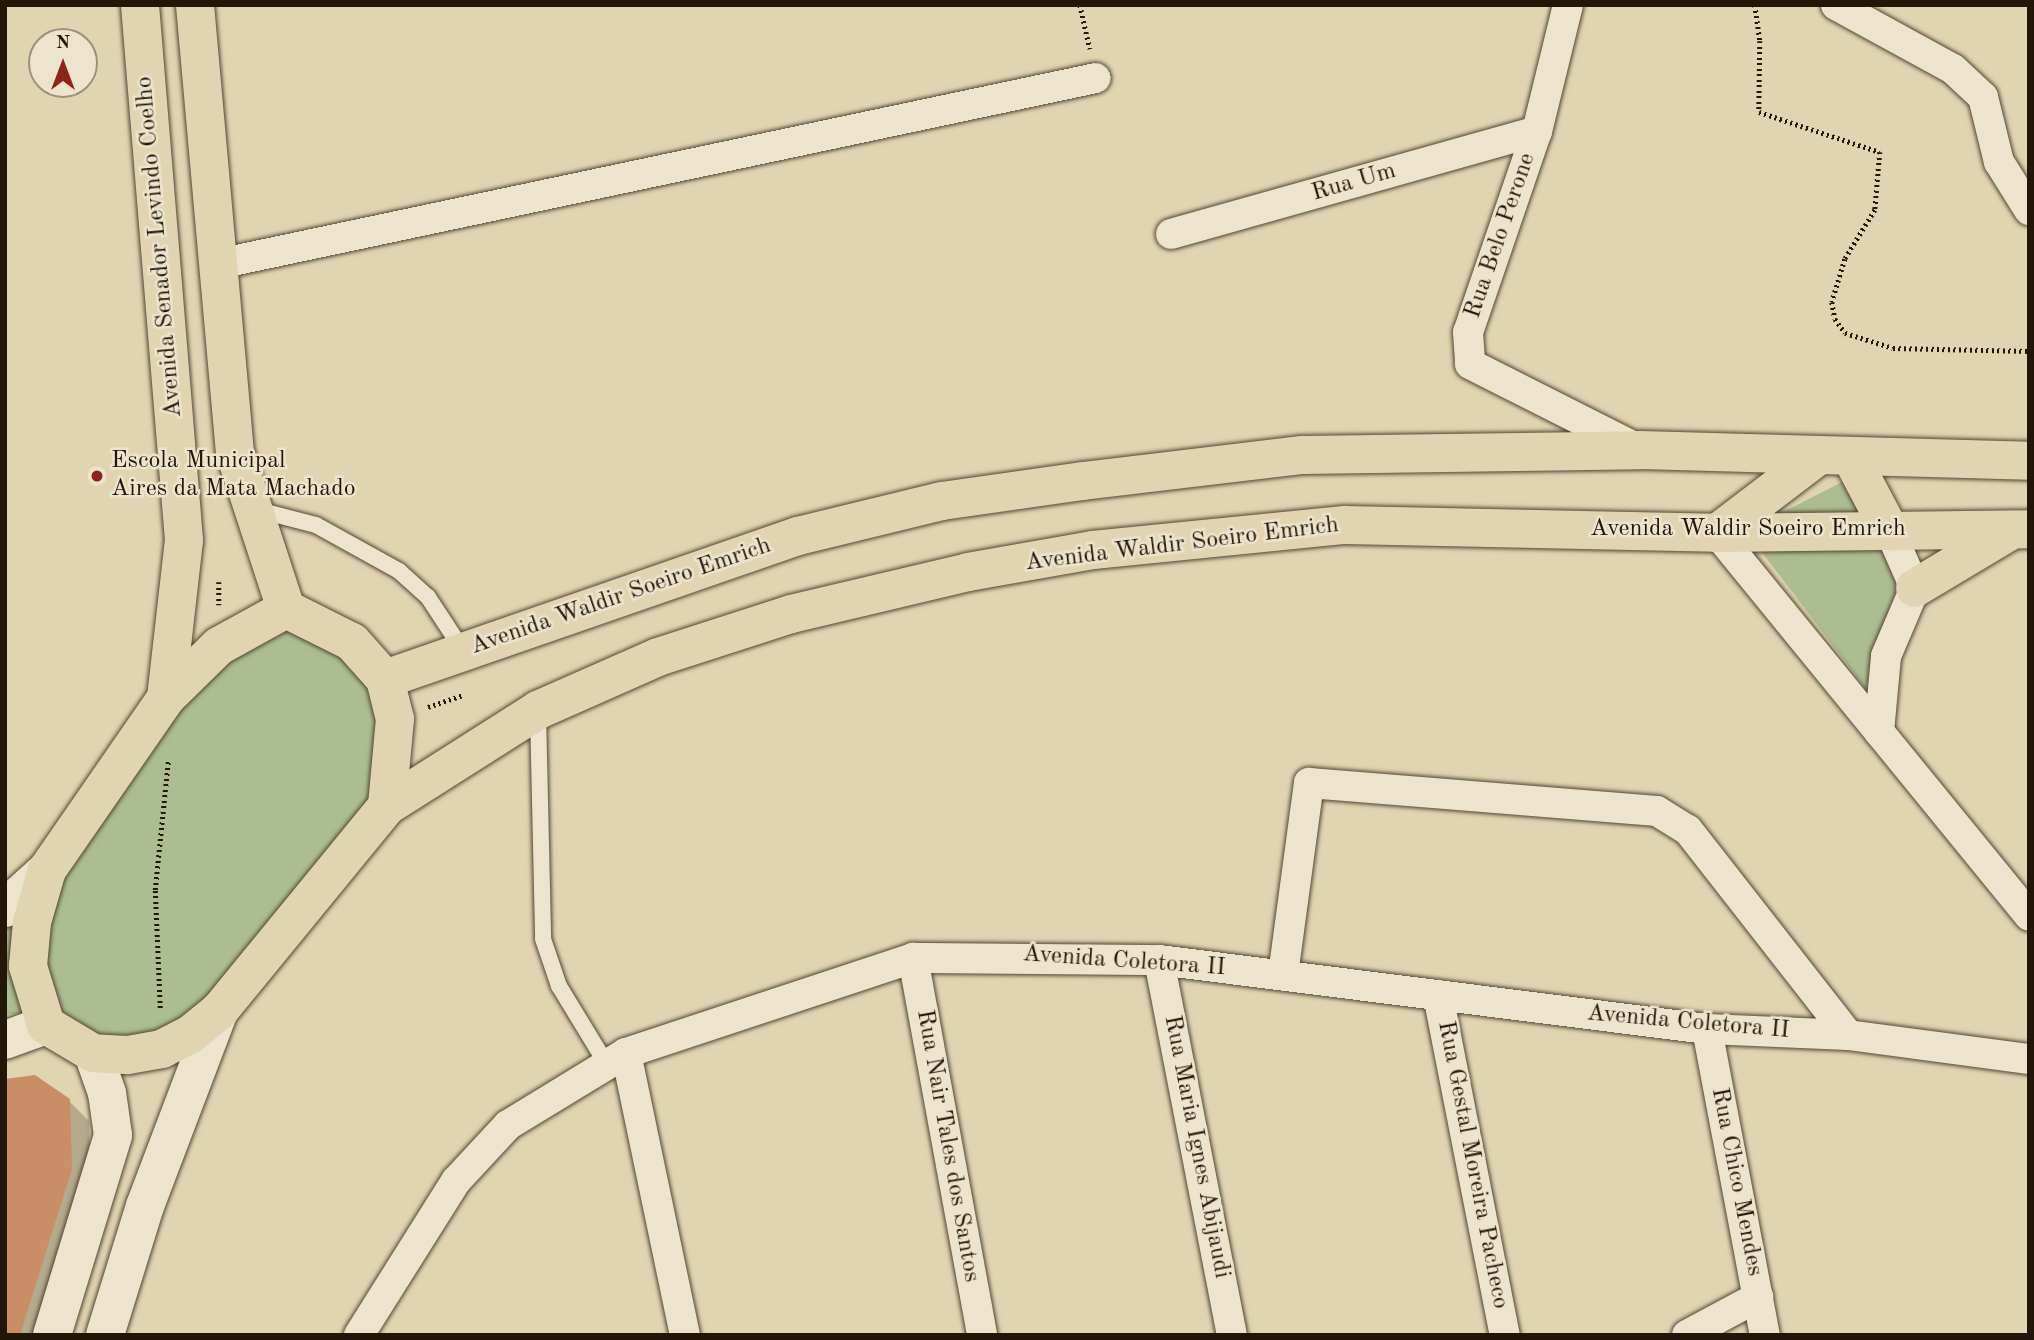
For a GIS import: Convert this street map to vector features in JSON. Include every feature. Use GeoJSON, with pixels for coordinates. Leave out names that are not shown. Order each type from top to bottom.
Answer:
{"type":"FeatureCollection","features":[{"type":"Feature","properties":{"kind":"main road","name":"Avenida Senador Levindo Coelho"},"geometry":{"type":"LineString","coordinates":[[140,5],[184,540],[166,698]]}},
{"type":"Feature","properties":{"kind":"main road"},"geometry":{"type":"LineString","coordinates":[[195,5],[235,453],[286,609],[352,642],[385,679],[395,719],[387,806]]}},
{"type":"Feature","properties":{"kind":"main road","name":"Avenida Waldir Soeiro Emrich"},"geometry":{"type":"LineString","coordinates":[[385,679],[798,536],[942,501],[1301,455],[1640,450],[2029,461]]}},
{"type":"Feature","properties":{"kind":"main road"},"geometry":{"type":"LineString","coordinates":[[1717,533],[1834,457],[1890,531]]}},
{"type":"Feature","properties":{"kind":"main road","name":"Avenida Waldir Soeiro Emrich"},"geometry":{"type":"LineString","coordinates":[[93,1053],[127,1055],[162,1049],[219,1011],[387,806],[538,710],[658,657],[791,614],[968,572],[1093,550],[1345,525],[1717,533],[2021,529]]}},
{"type":"Feature","properties":{"kind":"main road"},"geometry":{"type":"LineString","coordinates":[[1915,588],[2021,529]]}},
{"type":"Feature","properties":{"kind":"main road"},"geometry":{"type":"LineString","coordinates":[[93,1053],[46,1025],[28,966],[32,922],[47,870],[166,698],[219,646],[286,609]]}},
{"type":"Feature","properties":{"kind":"street","name":"Rua Belo Perone"},"geometry":{"type":"LineString","coordinates":[[1568,5],[1537,131],[1468,332],[1470,364],[1640,450]]}},
{"type":"Feature","properties":{"kind":"street"},"geometry":{"type":"LineString","coordinates":[[1836,5],[1953,69],[1983,97],[1998,162],[2029,210]]}},
{"type":"Feature","properties":{"kind":"street"},"geometry":{"type":"LineString","coordinates":[[218,264],[1096,78]]}},
{"type":"Feature","properties":{"kind":"street","name":"Rua Um"},"geometry":{"type":"LineString","coordinates":[[1171,234],[1537,131]]}},
{"type":"Feature","properties":{"kind":"street"},"geometry":{"type":"LineString","coordinates":[[1879,732],[1886,656],[1915,588],[1890,531]]}},
{"type":"Feature","properties":{"kind":"street"},"geometry":{"type":"LineString","coordinates":[[1717,533],[2029,916]]}},
{"type":"Feature","properties":{"kind":"street"},"geometry":{"type":"LineString","coordinates":[[1283,975],[1309,783],[1657,811],[1688,830],[1847,1035]]}},
{"type":"Feature","properties":{"kind":"street"},"geometry":{"type":"LineString","coordinates":[[5,908],[47,870]]}},
{"type":"Feature","properties":{"kind":"street","name":"Avenida Coletora II"},"geometry":{"type":"LineString","coordinates":[[359,1335],[377,1322],[456,1181],[508,1125],[617,1059],[913,958],[1159,960],[1707,1029],[1847,1035],[2029,1059]]}},
{"type":"Feature","properties":{"kind":"street","name":"Rua Nair Tales dos Santos"},"geometry":{"type":"LineString","coordinates":[[913,958],[982,1335]]}},
{"type":"Feature","properties":{"kind":"street","name":"Rua Maria Ignes Abijaudi"},"geometry":{"type":"LineString","coordinates":[[1159,960],[1232,1335]]}},
{"type":"Feature","properties":{"kind":"street","name":"Rua Gestal Moreira Pacheco"},"geometry":{"type":"LineString","coordinates":[[1438,995],[1506,1335]]}},
{"type":"Feature","properties":{"kind":"street"},"geometry":{"type":"LineString","coordinates":[[105,1335],[145,1206],[219,1011]]}},
{"type":"Feature","properties":{"kind":"street"},"geometry":{"type":"LineString","coordinates":[[5,1040],[46,1025]]}},
{"type":"Feature","properties":{"kind":"street","name":"Rua Chico Mendes"},"geometry":{"type":"LineString","coordinates":[[1707,1029],[1765,1335]]}},
{"type":"Feature","properties":{"kind":"street"},"geometry":{"type":"LineString","coordinates":[[52,1335],[113,1135],[107,1093],[93,1053]]}},
{"type":"Feature","properties":{"kind":"street"},"geometry":{"type":"LineString","coordinates":[[617,1059],[685,1335]]}},
{"type":"Feature","properties":{"kind":"street"},"geometry":{"type":"LineString","coordinates":[[1687,1335],[1758,1297]]}},
{"type":"Feature","properties":{"kind":"lane"},"geometry":{"type":"LineString","coordinates":[[253,509],[316,525],[399,571],[428,597],[464,652]]}},
{"type":"Feature","properties":{"kind":"lane"},"geometry":{"type":"LineString","coordinates":[[538,710],[543,939],[559,986],[617,1059]]}},
{"type":"Feature","properties":{"kind":"path"},"geometry":{"type":"LineString","coordinates":[[1080,5],[1096,78]]}},
{"type":"Feature","properties":{"kind":"path"},"geometry":{"type":"LineString","coordinates":[[1755,5],[1760,41],[1759,112],[1880,152],[1875,209],[1845,259],[1832,302],[1835,319],[1845,333],[1893,348],[2029,351]]}},
{"type":"Feature","properties":{"kind":"green space"},"geometry":{"type":"Polygon","coordinates":[[[1844,481],[1869,516],[1775,516],[1844,481]]]}},
{"type":"Feature","properties":{"kind":"green space"},"geometry":{"type":"Polygon","coordinates":[[[1882,543],[1898,583],[1866,689],[1761,551],[1882,543]]]}},
{"type":"Feature","properties":{"kind":"green space"},"geometry":{"type":"Polygon","coordinates":[[[252,615],[311,631],[380,680],[379,788],[208,1006],[167,1030],[96,1042],[52,1013],[38,956],[55,873],[252,615]]]}},
{"type":"Feature","properties":{"kind":"green space"},"geometry":{"type":"Polygon","coordinates":[[[27,902],[30,1012],[5,1015],[5,922],[27,902]]]}},
{"type":"Feature","properties":{"kind":"building"},"geometry":{"type":"Polygon","coordinates":[[[35,1075],[70,1099],[72,1169],[20,1335],[5,1335],[5,1079],[35,1075]]]}},
{"type":"Feature","properties":{"kind":"place","name":"Escola Municipal Aires da Mata Machado"},"geometry":{"type":"Point","coordinates":[97,476]}}]}
